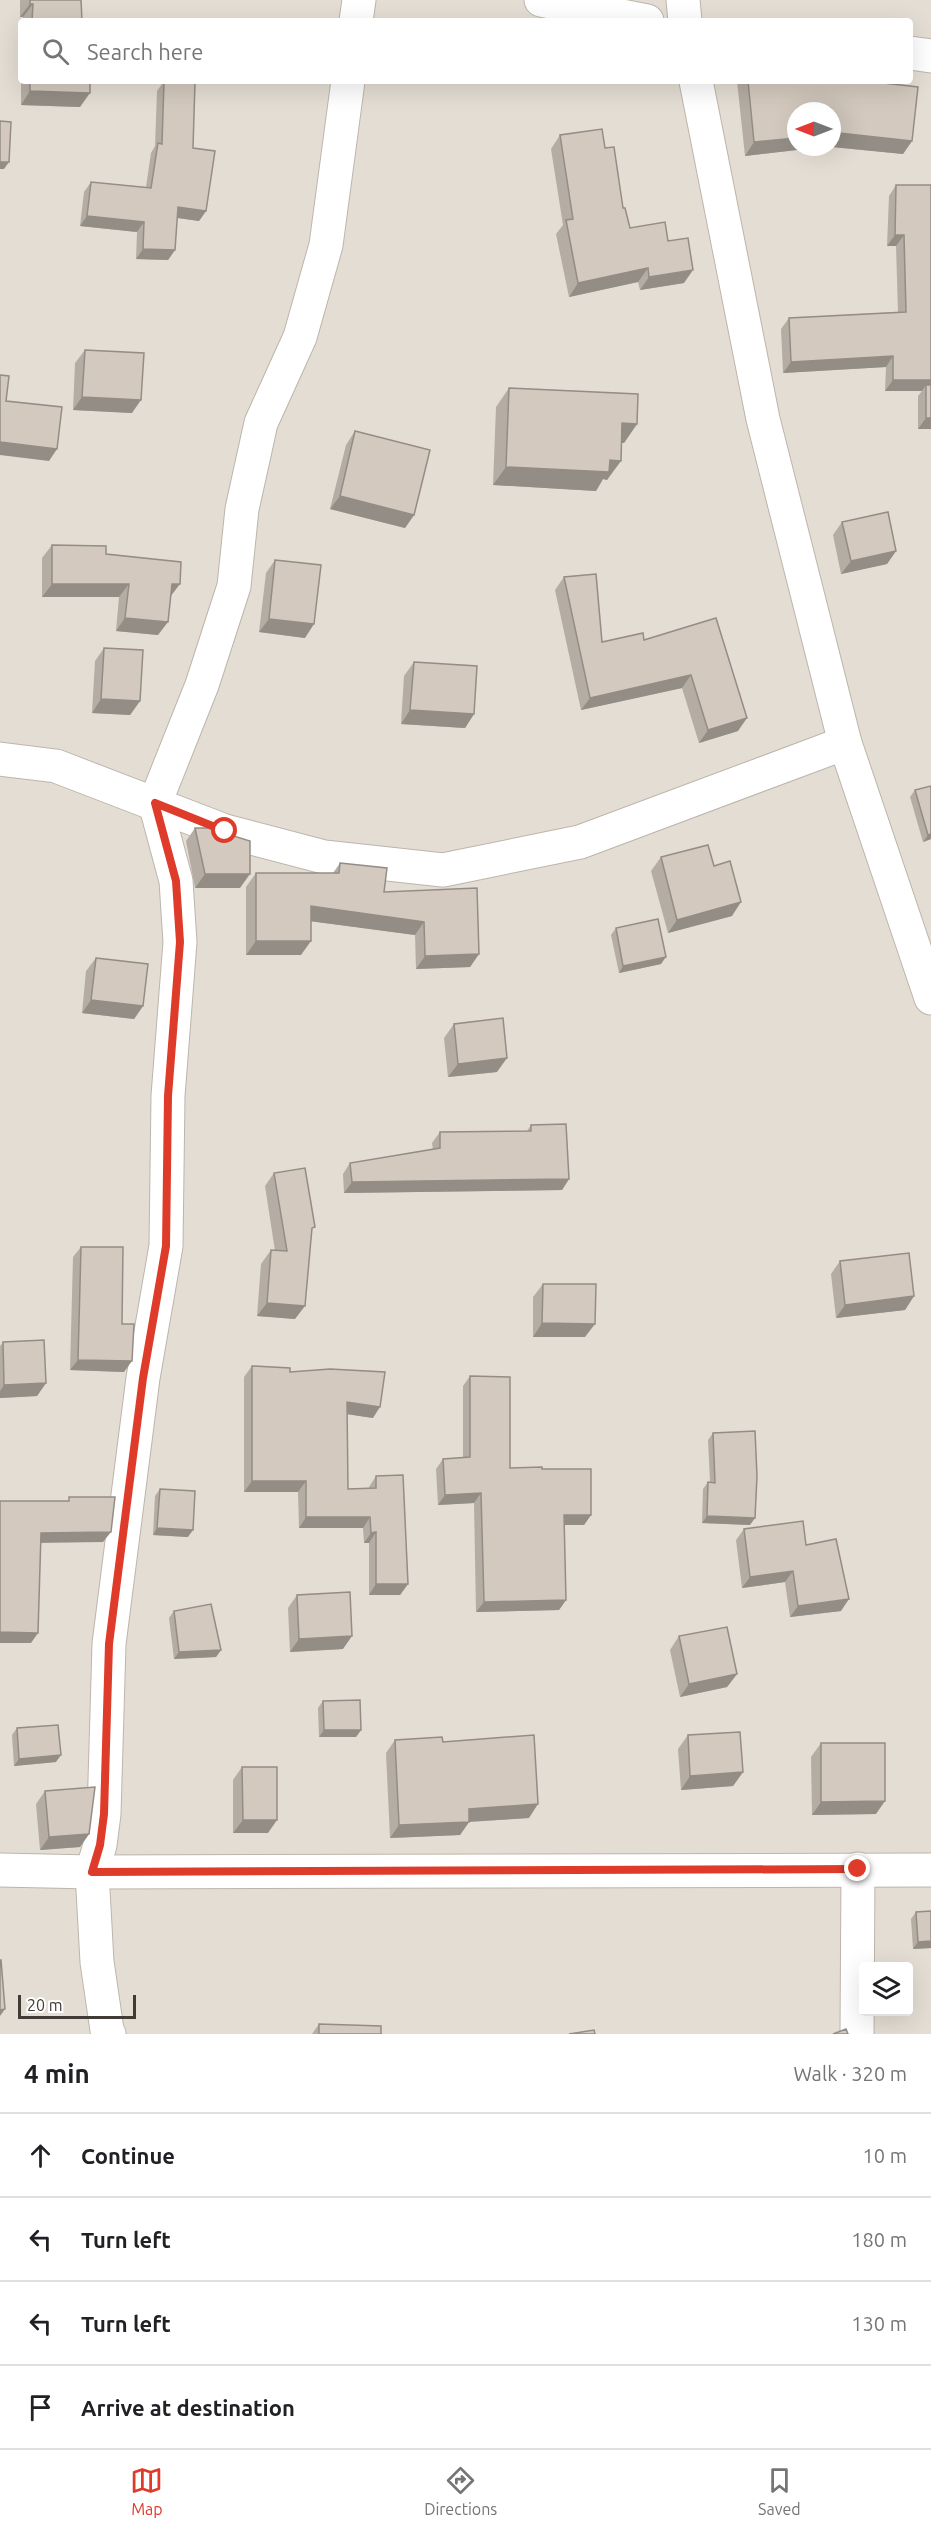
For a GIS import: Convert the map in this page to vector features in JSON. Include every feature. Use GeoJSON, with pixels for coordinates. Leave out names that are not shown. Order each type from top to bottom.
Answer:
{"type":"FeatureCollection","features":[{"type":"Feature","properties":{"kind":"street"},"geometry":{"type":"LineString","coordinates":[[356,18],[359,0]]}},
{"type":"Feature","properties":{"kind":"street"},"geometry":{"type":"LineString","coordinates":[[541,0],[632,18]]}},
{"type":"Feature","properties":{"kind":"street"},"geometry":{"type":"LineString","coordinates":[[682,0],[685,18]]}},
{"type":"Feature","properties":{"kind":"street"},"geometry":{"type":"LineString","coordinates":[[913,53],[931,56]]}},
{"type":"Feature","properties":{"kind":"street"},"geometry":{"type":"LineString","coordinates":[[110,2034],[107,2030],[98,1962],[92,1872],[100,1845],[104,1814],[109,1644],[142,1389],[166,1246],[168,1096],[180,942],[176,881],[155,803],[202,685],[234,586],[242,509],[261,423],[300,337],[326,244],[348,84]]}},
{"type":"Feature","properties":{"kind":"street"},"geometry":{"type":"LineString","coordinates":[[697,84],[763,419],[845,743],[931,998]]}},
{"type":"Feature","properties":{"kind":"street"},"geometry":{"type":"LineString","coordinates":[[0,759],[56,766],[225,831],[324,857],[443,870],[580,842],[845,743]]}},
{"type":"Feature","properties":{"kind":"street"},"geometry":{"type":"LineString","coordinates":[[857,2034],[858,1869]]}},
{"type":"Feature","properties":{"kind":"street"},"geometry":{"type":"LineString","coordinates":[[0,1870],[92,1872],[931,1870]]}},
{"type":"Feature","properties":{"kind":"shaded area"},"geometry":{"type":"Polygon","coordinates":[[[0,0],[931,0],[931,2034],[0,2034],[0,0]]]}},
{"type":"Feature","properties":{"kind":"building"},"geometry":{"type":"Polygon","coordinates":[[[30,0],[81,0],[82,18],[32,18],[33,4],[30,4],[30,0]]]}},
{"type":"Feature","properties":{"kind":"building"},"geometry":{"type":"Polygon","coordinates":[[[30,84],[90,84],[90,93],[30,91],[30,84]]]}},
{"type":"Feature","properties":{"kind":"building"},"geometry":{"type":"Polygon","coordinates":[[[164,84],[195,84],[193,148],[215,151],[206,211],[178,207],[175,250],[143,249],[144,222],[87,216],[91,182],[151,188],[158,143],[162,144],[164,84]]]}},
{"type":"Feature","properties":{"kind":"building"},"geometry":{"type":"Polygon","coordinates":[[[748,84],[892,84],[918,87],[912,141],[841,133],[841,102],[787,102],[787,139],[754,142],[748,84]]]}},
{"type":"Feature","properties":{"kind":"building"},"geometry":{"type":"Polygon","coordinates":[[[0,121],[11,122],[9,162],[0,162],[0,121]]]}},
{"type":"Feature","properties":{"kind":"building"},"geometry":{"type":"Polygon","coordinates":[[[602,129],[605,148],[614,147],[623,208],[625,208],[630,228],[665,222],[668,241],[688,238],[693,270],[649,277],[648,268],[578,283],[566,220],[573,219],[560,135],[602,129]]]}},
{"type":"Feature","properties":{"kind":"building"},"geometry":{"type":"Polygon","coordinates":[[[896,185],[931,185],[931,380],[893,380],[893,356],[791,362],[789,318],[906,312],[904,235],[895,235],[896,185]]]}},
{"type":"Feature","properties":{"kind":"building"},"geometry":{"type":"Polygon","coordinates":[[[85,350],[144,353],[141,400],[82,397],[85,350]]]}},
{"type":"Feature","properties":{"kind":"building"},"geometry":{"type":"Polygon","coordinates":[[[0,375],[9,376],[6,401],[62,407],[57,449],[0,442],[0,375]]]}},
{"type":"Feature","properties":{"kind":"building"},"geometry":{"type":"Polygon","coordinates":[[[926,385],[931,385],[931,418],[926,418],[926,385]]]}},
{"type":"Feature","properties":{"kind":"building"},"geometry":{"type":"Polygon","coordinates":[[[509,388],[638,394],[637,424],[622,423],[621,461],[610,460],[609,472],[506,467],[509,388]]]}},
{"type":"Feature","properties":{"kind":"building"},"geometry":{"type":"Polygon","coordinates":[[[355,431],[430,450],[414,515],[340,496],[355,431]]]}},
{"type":"Feature","properties":{"kind":"building"},"geometry":{"type":"Polygon","coordinates":[[[888,512],[896,551],[851,561],[842,522],[888,512]]]}},
{"type":"Feature","properties":{"kind":"building"},"geometry":{"type":"Polygon","coordinates":[[[52,545],[106,546],[106,554],[181,562],[180,584],[172,584],[168,622],[125,618],[129,584],[52,584],[52,545]]]}},
{"type":"Feature","properties":{"kind":"building"},"geometry":{"type":"Polygon","coordinates":[[[275,560],[321,565],[314,624],[269,619],[275,560]]]}},
{"type":"Feature","properties":{"kind":"building"},"geometry":{"type":"Polygon","coordinates":[[[596,574],[602,642],[643,633],[644,640],[716,618],[747,718],[708,730],[691,675],[590,698],[564,577],[596,574]]]}},
{"type":"Feature","properties":{"kind":"building"},"geometry":{"type":"Polygon","coordinates":[[[104,648],[143,650],[140,701],[101,699],[104,648]]]}},
{"type":"Feature","properties":{"kind":"building"},"geometry":{"type":"Polygon","coordinates":[[[414,662],[477,666],[474,714],[410,710],[414,662]]]}},
{"type":"Feature","properties":{"kind":"building"},"geometry":{"type":"Polygon","coordinates":[[[931,786],[931,834],[928,835],[915,790],[931,786]]]}},
{"type":"Feature","properties":{"kind":"building"},"geometry":{"type":"Polygon","coordinates":[[[195,828],[208,828],[250,841],[250,874],[205,874],[195,828]]]}},
{"type":"Feature","properties":{"kind":"building"},"geometry":{"type":"Polygon","coordinates":[[[708,845],[714,866],[730,861],[741,902],[677,920],[661,857],[708,845]]]}},
{"type":"Feature","properties":{"kind":"building"},"geometry":{"type":"Polygon","coordinates":[[[340,863],[387,868],[384,892],[477,888],[479,954],[425,956],[424,922],[311,906],[311,941],[256,941],[256,873],[339,873],[340,863]]]}},
{"type":"Feature","properties":{"kind":"building"},"geometry":{"type":"Polygon","coordinates":[[[658,919],[666,957],[623,966],[616,928],[658,919]]]}},
{"type":"Feature","properties":{"kind":"building"},"geometry":{"type":"Polygon","coordinates":[[[96,958],[148,964],[143,1006],[91,1000],[96,958]]]}},
{"type":"Feature","properties":{"kind":"building"},"geometry":{"type":"Polygon","coordinates":[[[503,1018],[507,1058],[458,1064],[454,1024],[503,1018]]]}},
{"type":"Feature","properties":{"kind":"building"},"geometry":{"type":"Polygon","coordinates":[[[566,1124],[569,1179],[352,1182],[350,1163],[440,1148],[440,1132],[531,1131],[531,1125],[566,1124]]]}},
{"type":"Feature","properties":{"kind":"building"},"geometry":{"type":"Polygon","coordinates":[[[305,1168],[315,1227],[312,1228],[305,1306],[267,1303],[271,1250],[287,1251],[274,1173],[305,1168]]]}},
{"type":"Feature","properties":{"kind":"building"},"geometry":{"type":"Polygon","coordinates":[[[81,1247],[123,1247],[122,1324],[134,1324],[132,1361],[78,1360],[81,1247]]]}},
{"type":"Feature","properties":{"kind":"building"},"geometry":{"type":"Polygon","coordinates":[[[909,1253],[914,1296],[845,1305],[840,1261],[909,1253]]]}},
{"type":"Feature","properties":{"kind":"building"},"geometry":{"type":"Polygon","coordinates":[[[543,1284],[596,1284],[595,1324],[542,1323],[543,1284]]]}},
{"type":"Feature","properties":{"kind":"building"},"geometry":{"type":"Polygon","coordinates":[[[44,1340],[46,1383],[4,1385],[3,1342],[44,1340]]]}},
{"type":"Feature","properties":{"kind":"building"},"geometry":{"type":"Polygon","coordinates":[[[252,1366],[290,1368],[290,1372],[330,1369],[385,1372],[380,1407],[347,1402],[348,1489],[376,1488],[376,1476],[403,1475],[408,1584],[376,1584],[376,1532],[371,1533],[370,1517],[306,1517],[306,1481],[252,1481],[252,1366]]]}},
{"type":"Feature","properties":{"kind":"building"},"geometry":{"type":"Polygon","coordinates":[[[470,1376],[510,1377],[510,1468],[591,1469],[591,1515],[564,1515],[566,1600],[484,1602],[481,1493],[445,1495],[443,1459],[470,1457],[470,1376]]]}},
{"type":"Feature","properties":{"kind":"building"},"geometry":{"type":"Polygon","coordinates":[[[755,1431],[757,1476],[755,1518],[707,1516],[708,1482],[715,1483],[713,1433],[755,1431]]]}},
{"type":"Feature","properties":{"kind":"building"},"geometry":{"type":"Polygon","coordinates":[[[160,1489],[195,1491],[193,1530],[157,1528],[160,1489]]]}},
{"type":"Feature","properties":{"kind":"building"},"geometry":{"type":"Polygon","coordinates":[[[69,1497],[115,1497],[111,1532],[41,1533],[38,1633],[0,1632],[0,1501],[69,1501],[69,1497]]]}},
{"type":"Feature","properties":{"kind":"building"},"geometry":{"type":"Polygon","coordinates":[[[803,1521],[806,1545],[836,1539],[849,1599],[798,1606],[793,1571],[750,1577],[744,1529],[803,1521]]]}},
{"type":"Feature","properties":{"kind":"building"},"geometry":{"type":"Polygon","coordinates":[[[350,1592],[352,1636],[299,1639],[297,1595],[350,1592]]]}},
{"type":"Feature","properties":{"kind":"building"},"geometry":{"type":"Polygon","coordinates":[[[211,1604],[221,1650],[179,1652],[174,1611],[211,1604]]]}},
{"type":"Feature","properties":{"kind":"building"},"geometry":{"type":"Polygon","coordinates":[[[727,1627],[737,1674],[689,1684],[679,1636],[727,1627]]]}},
{"type":"Feature","properties":{"kind":"building"},"geometry":{"type":"Polygon","coordinates":[[[360,1700],[361,1730],[324,1730],[323,1701],[360,1700]]]}},
{"type":"Feature","properties":{"kind":"building"},"geometry":{"type":"Polygon","coordinates":[[[58,1725],[61,1755],[19,1759],[17,1728],[58,1725]]]}},
{"type":"Feature","properties":{"kind":"building"},"geometry":{"type":"Polygon","coordinates":[[[740,1732],[743,1772],[690,1776],[688,1735],[740,1732]]]}},
{"type":"Feature","properties":{"kind":"building"},"geometry":{"type":"Polygon","coordinates":[[[534,1735],[538,1804],[469,1809],[469,1822],[399,1825],[395,1740],[442,1737],[443,1742],[534,1735]]]}},
{"type":"Feature","properties":{"kind":"building"},"geometry":{"type":"Polygon","coordinates":[[[821,1743],[885,1743],[885,1801],[821,1802],[821,1743]]]}},
{"type":"Feature","properties":{"kind":"building"},"geometry":{"type":"Polygon","coordinates":[[[242,1767],[277,1767],[277,1820],[243,1820],[242,1767]]]}},
{"type":"Feature","properties":{"kind":"building"},"geometry":{"type":"Polygon","coordinates":[[[95,1787],[89,1834],[49,1837],[45,1791],[95,1787]]]}},
{"type":"Feature","properties":{"kind":"building"},"geometry":{"type":"Polygon","coordinates":[[[931,1911],[931,1941],[918,1942],[916,1912],[931,1911]]]}},
{"type":"Feature","properties":{"kind":"building"},"geometry":{"type":"Polygon","coordinates":[[[0,1960],[5,2009],[0,2010],[0,1960]]]}},
{"type":"Feature","properties":{"kind":"building"},"geometry":{"type":"Polygon","coordinates":[[[319,2024],[381,2026],[381,2034],[319,2034],[319,2024]]]}},
{"type":"Feature","properties":{"kind":"building"},"geometry":{"type":"Polygon","coordinates":[[[846,2029],[848,2034],[833,2034],[846,2029]]]}},
{"type":"Feature","properties":{"kind":"building"},"geometry":{"type":"Polygon","coordinates":[[[594,2030],[595,2034],[569,2034],[594,2030]]]}},
{"type":"Feature","properties":{"kind":"route"},"geometry":{"type":"LineString","coordinates":[[225,831],[155,803],[176,881],[180,942],[168,1096],[166,1246],[143,1378],[109,1644],[104,1814],[100,1845],[92,1872],[858,1869]]}}]}
